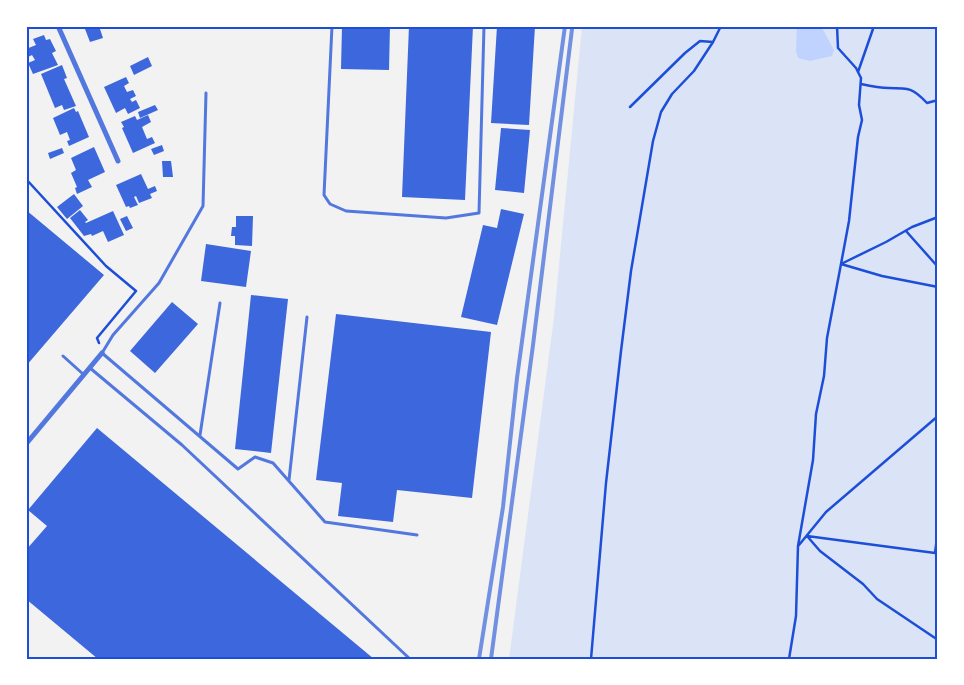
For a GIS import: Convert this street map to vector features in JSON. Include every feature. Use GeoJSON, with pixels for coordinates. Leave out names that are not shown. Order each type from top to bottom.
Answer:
{"type":"FeatureCollection","features":[{"type":"Feature","properties":{"kind":"street"},"geometry":{"type":"LineString","coordinates":[[58,26],[118,161]]}},
{"type":"Feature","properties":{"kind":"street"},"geometry":{"type":"LineString","coordinates":[[26,444],[102,353]]}},
{"type":"Feature","properties":{"kind":"lane"},"geometry":{"type":"LineString","coordinates":[[332,26],[324,195],[330,204],[346,210],[446,218],[479,213],[484,26]]}},
{"type":"Feature","properties":{"kind":"lane"},"geometry":{"type":"LineString","coordinates":[[206,93],[202,206],[159,282],[113,335],[102,353],[238,469],[255,456],[274,463],[325,522],[417,535]]}},
{"type":"Feature","properties":{"kind":"lane"},"geometry":{"type":"LineString","coordinates":[[200,436],[220,303]]}},
{"type":"Feature","properties":{"kind":"lane"},"geometry":{"type":"LineString","coordinates":[[289,480],[307,317]]}},
{"type":"Feature","properties":{"kind":"lane"},"geometry":{"type":"LineString","coordinates":[[63,356],[84,374]]}},
{"type":"Feature","properties":{"kind":"lane"},"geometry":{"type":"LineString","coordinates":[[90,367],[182,445],[410,659]]}},
{"type":"Feature","properties":{"kind":"path"},"geometry":{"type":"LineString","coordinates":[[591,659],[606,482],[621,351],[631,271],[653,141],[661,112],[672,94],[694,70],[713,42],[720,26]]}},
{"type":"Feature","properties":{"kind":"path"},"geometry":{"type":"LineString","coordinates":[[788,659],[796,616],[798,546],[813,460],[816,414],[824,376],[827,338],[849,221],[858,137],[862,120],[858,105],[861,78],[838,48],[837,26]]}},
{"type":"Feature","properties":{"kind":"path"},"geometry":{"type":"LineString","coordinates":[[858,72],[874,26]]}},
{"type":"Feature","properties":{"kind":"path"},"geometry":{"type":"LineString","coordinates":[[630,107],[685,53],[700,41],[713,42]]}},
{"type":"Feature","properties":{"kind":"path"},"geometry":{"type":"LineString","coordinates":[[861,84],[882,88],[902,87],[917,93],[927,103],[938,100]]}},
{"type":"Feature","properties":{"kind":"path"},"geometry":{"type":"LineString","coordinates":[[26,179],[106,266],[136,291],[97,338],[102,353]]}},
{"type":"Feature","properties":{"kind":"path"},"geometry":{"type":"LineString","coordinates":[[841,264],[938,217]]}},
{"type":"Feature","properties":{"kind":"path"},"geometry":{"type":"LineString","coordinates":[[906,231],[938,267]]}},
{"type":"Feature","properties":{"kind":"path"},"geometry":{"type":"LineString","coordinates":[[841,264],[882,276],[938,287]]}},
{"type":"Feature","properties":{"kind":"path"},"geometry":{"type":"LineString","coordinates":[[798,546],[826,512],[938,416]]}},
{"type":"Feature","properties":{"kind":"path"},"geometry":{"type":"LineString","coordinates":[[807,536],[937,553],[938,530]]}},
{"type":"Feature","properties":{"kind":"path"},"geometry":{"type":"LineString","coordinates":[[807,536],[820,551],[863,584],[877,599],[938,640]]}},
{"type":"Feature","properties":{"kind":"shaded area"},"geometry":{"type":"Polygon","coordinates":[[[582,26],[938,26],[938,659],[509,659],[554,317],[582,26]]]}},
{"type":"Feature","properties":{"kind":"water"},"geometry":{"type":"Polygon","coordinates":[[[797,26],[821,26],[834,50],[832,56],[810,61],[798,58],[796,51],[797,26]]]}},
{"type":"Feature","properties":{"kind":"building"},"geometry":{"type":"Polygon","coordinates":[[[99,26],[103,38],[90,42],[85,29],[99,26]]]}},
{"type":"Feature","properties":{"kind":"building"},"geometry":{"type":"Polygon","coordinates":[[[342,26],[390,26],[389,70],[341,69],[342,26]]]}},
{"type":"Feature","properties":{"kind":"building"},"geometry":{"type":"Polygon","coordinates":[[[409,26],[473,26],[465,200],[402,197],[409,26]]]}},
{"type":"Feature","properties":{"kind":"building"},"geometry":{"type":"Polygon","coordinates":[[[497,26],[535,26],[529,125],[491,123],[497,26]]]}},
{"type":"Feature","properties":{"kind":"building"},"geometry":{"type":"Polygon","coordinates":[[[44,35],[46,40],[50,39],[56,51],[52,53],[58,65],[33,74],[28,63],[35,60],[32,55],[26,58],[26,49],[36,45],[33,39],[44,35]]]}},
{"type":"Feature","properties":{"kind":"building"},"geometry":{"type":"Polygon","coordinates":[[[148,57],[152,66],[134,75],[130,66],[148,57]]]}},
{"type":"Feature","properties":{"kind":"building"},"geometry":{"type":"Polygon","coordinates":[[[62,65],[67,78],[64,79],[76,106],[64,110],[62,105],[55,108],[41,74],[62,65]]]}},
{"type":"Feature","properties":{"kind":"building"},"geometry":{"type":"Polygon","coordinates":[[[126,77],[129,83],[124,86],[127,92],[133,90],[136,96],[130,99],[132,102],[136,100],[140,108],[128,114],[125,108],[116,113],[104,87],[126,77]]]}},
{"type":"Feature","properties":{"kind":"building"},"geometry":{"type":"Polygon","coordinates":[[[155,105],[158,110],[140,118],[138,112],[155,105]]]}},
{"type":"Feature","properties":{"kind":"building"},"geometry":{"type":"Polygon","coordinates":[[[74,108],[76,112],[78,111],[89,137],[69,146],[67,141],[70,140],[67,132],[60,135],[53,118],[74,108]]]}},
{"type":"Feature","properties":{"kind":"building"},"geometry":{"type":"Polygon","coordinates":[[[148,115],[151,122],[142,127],[147,139],[152,137],[155,143],[133,153],[121,122],[135,116],[137,120],[148,115]]]}},
{"type":"Feature","properties":{"kind":"building"},"geometry":{"type":"Polygon","coordinates":[[[501,128],[530,130],[524,193],[495,190],[501,128]]]}},
{"type":"Feature","properties":{"kind":"building"},"geometry":{"type":"Polygon","coordinates":[[[162,145],[164,151],[154,155],[151,149],[162,145]]]}},
{"type":"Feature","properties":{"kind":"building"},"geometry":{"type":"Polygon","coordinates":[[[94,147],[105,172],[88,180],[92,187],[77,194],[75,188],[77,187],[71,173],[76,170],[71,158],[94,147]]]}},
{"type":"Feature","properties":{"kind":"building"},"geometry":{"type":"Polygon","coordinates":[[[62,148],[64,153],[50,159],[48,153],[62,148]]]}},
{"type":"Feature","properties":{"kind":"building"},"geometry":{"type":"Polygon","coordinates":[[[162,161],[171,161],[173,177],[163,177],[162,161]]]}},
{"type":"Feature","properties":{"kind":"building"},"geometry":{"type":"Polygon","coordinates":[[[141,174],[148,189],[155,186],[157,191],[150,194],[152,198],[139,203],[136,196],[134,197],[138,205],[130,208],[129,206],[126,207],[116,185],[141,174]]]}},
{"type":"Feature","properties":{"kind":"building"},"geometry":{"type":"Polygon","coordinates":[[[74,194],[83,206],[67,219],[57,207],[74,194]]]}},
{"type":"Feature","properties":{"kind":"building"},"geometry":{"type":"Polygon","coordinates":[[[501,209],[524,214],[497,325],[461,317],[483,225],[497,228],[501,209]]]}},
{"type":"Feature","properties":{"kind":"building"},"geometry":{"type":"Polygon","coordinates":[[[26,210],[104,275],[26,366],[26,210]]]}},
{"type":"Feature","properties":{"kind":"building"},"geometry":{"type":"Polygon","coordinates":[[[80,210],[88,220],[86,223],[113,211],[124,235],[108,242],[103,231],[92,236],[91,234],[84,236],[70,218],[80,210]]]}},
{"type":"Feature","properties":{"kind":"building"},"geometry":{"type":"Polygon","coordinates":[[[127,216],[133,228],[126,231],[120,219],[127,216]]]}},
{"type":"Feature","properties":{"kind":"building"},"geometry":{"type":"Polygon","coordinates":[[[236,216],[253,216],[252,246],[235,245],[235,236],[231,236],[232,227],[236,227],[236,216]]]}},
{"type":"Feature","properties":{"kind":"building"},"geometry":{"type":"Polygon","coordinates":[[[206,244],[251,251],[246,287],[201,281],[206,244]]]}},
{"type":"Feature","properties":{"kind":"building"},"geometry":{"type":"Polygon","coordinates":[[[251,295],[288,299],[271,453],[235,449],[251,295]]]}},
{"type":"Feature","properties":{"kind":"building"},"geometry":{"type":"Polygon","coordinates":[[[172,302],[198,324],[155,373],[130,351],[172,302]]]}},
{"type":"Feature","properties":{"kind":"building"},"geometry":{"type":"Polygon","coordinates":[[[336,314],[491,332],[472,498],[397,490],[393,522],[338,516],[342,483],[316,480],[336,314]]]}},
{"type":"Feature","properties":{"kind":"building"},"geometry":{"type":"Polygon","coordinates":[[[97,428],[374,659],[98,659],[26,599],[26,550],[47,526],[28,510],[97,428]]]}},
{"type":"Feature","properties":{"kind":"railway"},"geometry":{"type":"LineString","coordinates":[[479,659],[503,507],[517,378],[565,26]]}},
{"type":"Feature","properties":{"kind":"railway"},"geometry":{"type":"LineString","coordinates":[[491,659],[533,345],[572,29]]}}]}
